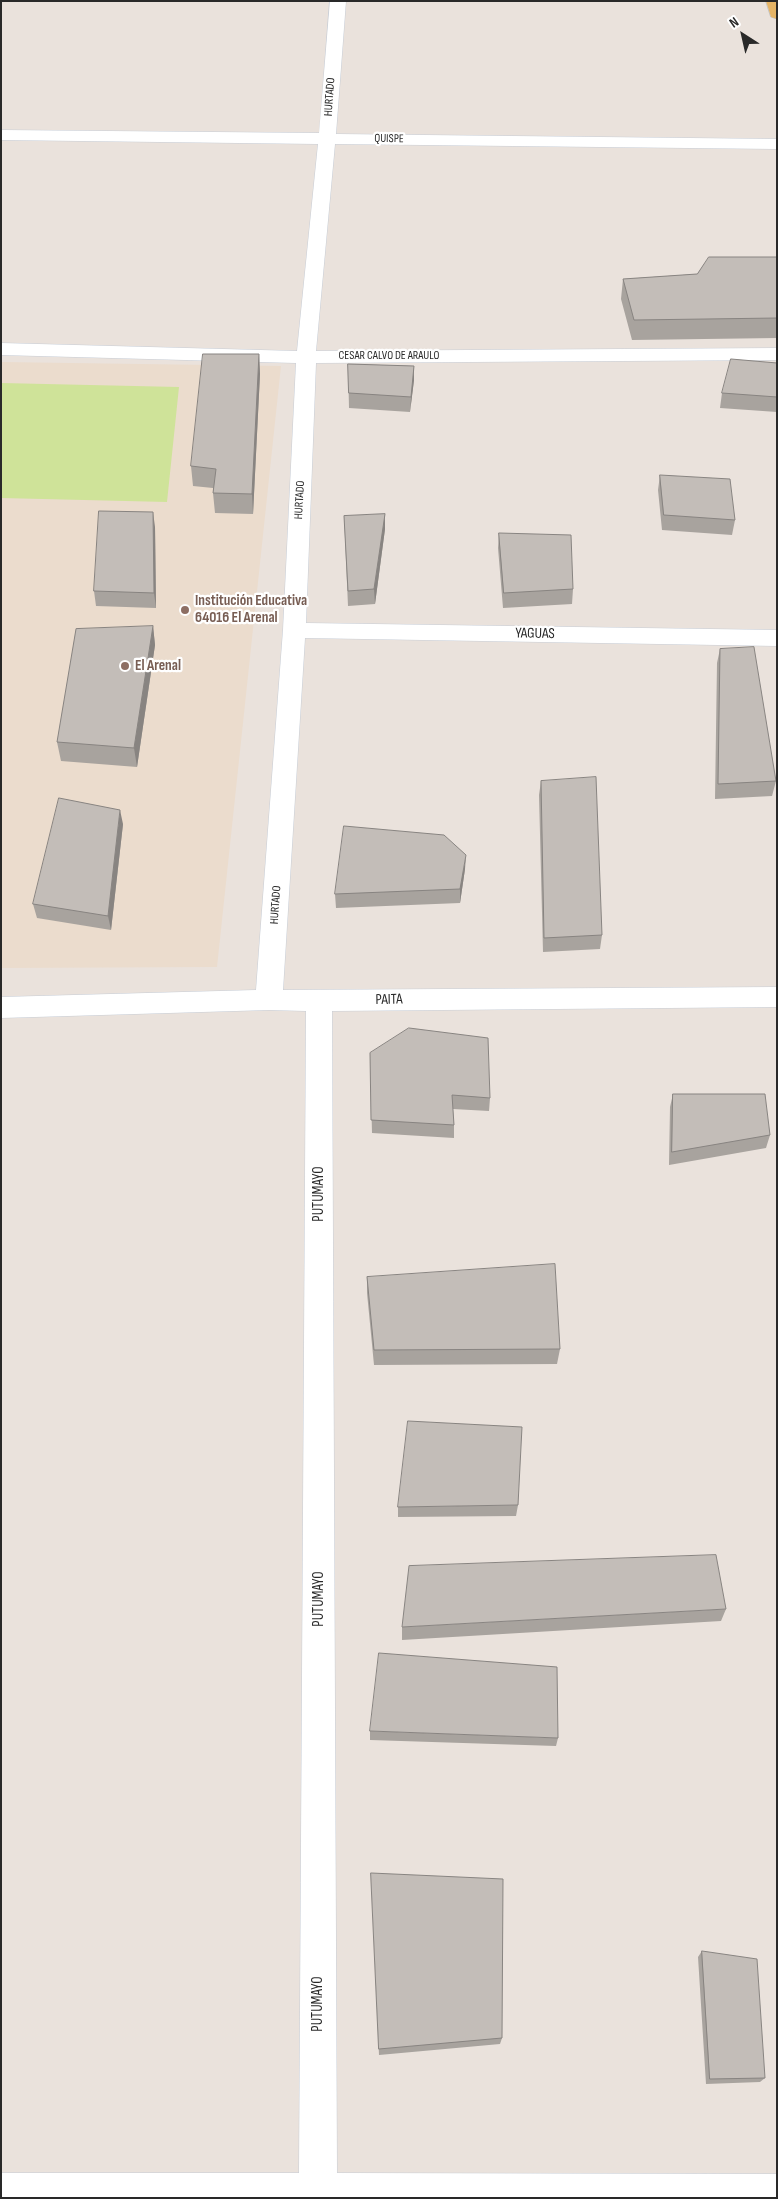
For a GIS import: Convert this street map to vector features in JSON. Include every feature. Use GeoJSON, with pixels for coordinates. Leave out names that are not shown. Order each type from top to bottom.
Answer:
{"type":"FeatureCollection","features":[{"type":"Feature","properties":{"kind":"main road"},"geometry":{"type":"LineString","coordinates":[[774,1],[777,14]]}},
{"type":"Feature","properties":{"kind":"street","name":"HURTADO"},"geometry":{"type":"LineString","coordinates":[[269,1000],[294,630],[306,357],[338,1]]}},
{"type":"Feature","properties":{"kind":"street","name":"QUISPE"},"geometry":{"type":"LineString","coordinates":[[1,135],[777,144]]}},
{"type":"Feature","properties":{"kind":"street","name":"CESAR CALVO DE ARAULO"},"geometry":{"type":"LineString","coordinates":[[1,349],[306,357],[777,354]]}},
{"type":"Feature","properties":{"kind":"street","name":"YAGUAS"},"geometry":{"type":"LineString","coordinates":[[294,630],[777,638]]}},
{"type":"Feature","properties":{"kind":"street","name":"PAITA"},"geometry":{"type":"LineString","coordinates":[[1,1008],[269,1000],[777,997]]}},
{"type":"Feature","properties":{"kind":"street","name":"PUTUMAYO"},"geometry":{"type":"LineString","coordinates":[[318,2195],[319,1001]]}},
{"type":"Feature","properties":{"kind":"street"},"geometry":{"type":"LineString","coordinates":[[1,2192],[318,2195],[777,2193]]}},
{"type":"Feature","properties":{"kind":"shaded area","name":"El Arenal"},"geometry":{"type":"Polygon","coordinates":[[[1,362],[281,366],[217,967],[1,968],[1,362]]]}},
{"type":"Feature","properties":{"kind":"green space"},"geometry":{"type":"Polygon","coordinates":[[[1,383],[179,387],[167,502],[1,498],[1,383]]]}},
{"type":"Feature","properties":{"kind":"building"},"geometry":{"type":"Polygon","coordinates":[[[709,257],[777,257],[777,318],[634,320],[623,279],[697,274],[709,257]]]}},
{"type":"Feature","properties":{"kind":"building"},"geometry":{"type":"Polygon","coordinates":[[[203,354],[259,354],[252,494],[213,493],[216,469],[191,466],[203,354]]]}},
{"type":"Feature","properties":{"kind":"building"},"geometry":{"type":"Polygon","coordinates":[[[731,359],[777,363],[777,397],[722,393],[731,359]]]}},
{"type":"Feature","properties":{"kind":"building"},"geometry":{"type":"Polygon","coordinates":[[[348,364],[414,366],[411,397],[349,393],[348,364]]]}},
{"type":"Feature","properties":{"kind":"building"},"geometry":{"type":"Polygon","coordinates":[[[660,475],[730,479],[735,520],[664,515],[660,475]]]}},
{"type":"Feature","properties":{"kind":"building"},"geometry":{"type":"Polygon","coordinates":[[[99,511],[153,512],[154,593],[94,591],[99,511]]]}},
{"type":"Feature","properties":{"kind":"building"},"geometry":{"type":"Polygon","coordinates":[[[385,514],[374,589],[348,591],[344,516],[385,514]]]}},
{"type":"Feature","properties":{"kind":"building"},"geometry":{"type":"Polygon","coordinates":[[[499,533],[571,535],[573,589],[504,593],[499,533]]]}},
{"type":"Feature","properties":{"kind":"building"},"geometry":{"type":"Polygon","coordinates":[[[153,626],[134,748],[57,742],[76,629],[153,626]]]}},
{"type":"Feature","properties":{"kind":"building"},"geometry":{"type":"Polygon","coordinates":[[[754,647],[776,781],[718,784],[720,649],[754,647]]]}},
{"type":"Feature","properties":{"kind":"building"},"geometry":{"type":"Polygon","coordinates":[[[596,777],[602,935],[544,938],[541,781],[596,777]]]}},
{"type":"Feature","properties":{"kind":"building"},"geometry":{"type":"Polygon","coordinates":[[[59,798],[120,810],[108,916],[33,904],[59,798]]]}},
{"type":"Feature","properties":{"kind":"building"},"geometry":{"type":"Polygon","coordinates":[[[344,826],[444,835],[466,855],[460,889],[335,894],[344,826]]]}},
{"type":"Feature","properties":{"kind":"building"},"geometry":{"type":"Polygon","coordinates":[[[409,1028],[488,1038],[490,1098],[452,1095],[454,1125],[371,1120],[370,1053],[409,1028]]]}},
{"type":"Feature","properties":{"kind":"building"},"geometry":{"type":"Polygon","coordinates":[[[673,1094],[765,1094],[770,1135],[672,1152],[673,1094]]]}},
{"type":"Feature","properties":{"kind":"building"},"geometry":{"type":"Polygon","coordinates":[[[555,1264],[560,1349],[374,1350],[367,1277],[555,1264]]]}},
{"type":"Feature","properties":{"kind":"building"},"geometry":{"type":"Polygon","coordinates":[[[408,1421],[522,1427],[518,1505],[398,1507],[408,1421]]]}},
{"type":"Feature","properties":{"kind":"building"},"geometry":{"type":"Polygon","coordinates":[[[716,1555],[726,1609],[402,1627],[409,1566],[716,1555]]]}},
{"type":"Feature","properties":{"kind":"building"},"geometry":{"type":"Polygon","coordinates":[[[379,1653],[557,1667],[558,1738],[370,1731],[379,1653]]]}},
{"type":"Feature","properties":{"kind":"building"},"geometry":{"type":"Polygon","coordinates":[[[371,1873],[503,1879],[502,2038],[379,2049],[371,1873]]]}},
{"type":"Feature","properties":{"kind":"building"},"geometry":{"type":"Polygon","coordinates":[[[702,1951],[757,1959],[765,2078],[710,2079],[702,1951]]]}},
{"type":"Feature","properties":{"kind":"place","name":"Institución Educativa 64016 El Arenal"},"geometry":{"type":"Point","coordinates":[185,610]}},
{"type":"Feature","properties":{"kind":"place","name":"El Arenal"},"geometry":{"type":"Point","coordinates":[125,666]}}]}
